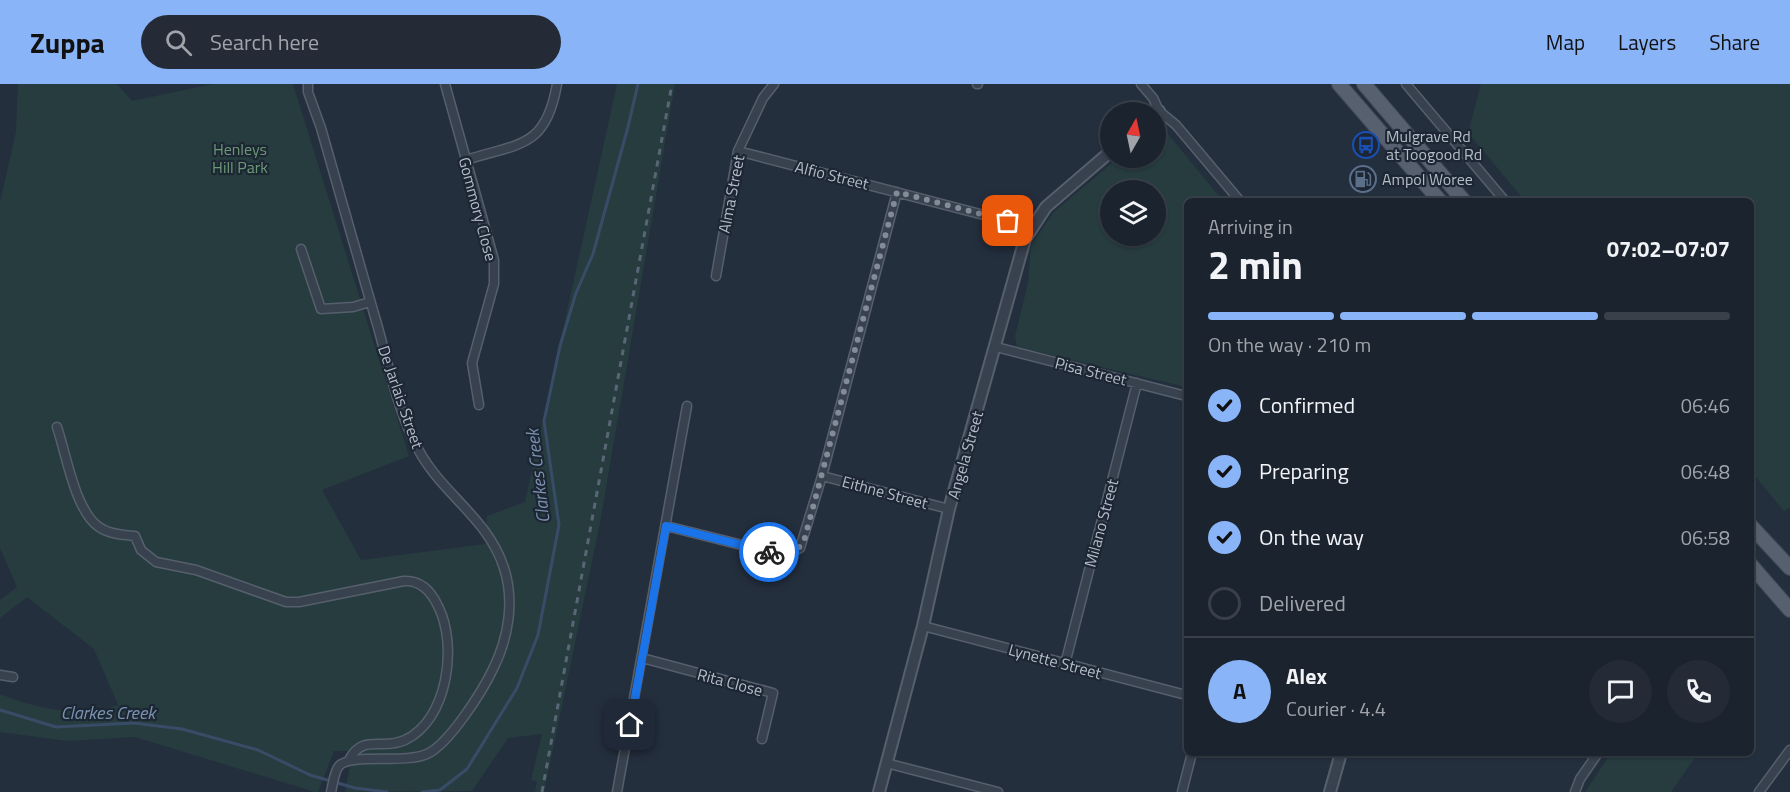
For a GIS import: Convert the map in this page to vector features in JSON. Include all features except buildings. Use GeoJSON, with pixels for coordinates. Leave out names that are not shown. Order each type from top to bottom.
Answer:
{"type":"FeatureCollection","features":[{"type":"Feature","properties":{"kind":"main road"},"geometry":{"type":"LineString","coordinates":[[1339,84],[1437,198]]}},
{"type":"Feature","properties":{"kind":"main road"},"geometry":{"type":"LineString","coordinates":[[1364,84],[1461,198]]}},
{"type":"Feature","properties":{"kind":"main road"},"geometry":{"type":"LineString","coordinates":[[1754,529],[1790,568]]}},
{"type":"Feature","properties":{"kind":"main road"},"geometry":{"type":"LineString","coordinates":[[1754,569],[1790,610]]}},
{"type":"Feature","properties":{"kind":"street","name":"De Jarlais Street"},"geometry":{"type":"LineString","coordinates":[[308,84],[308,92],[321,128],[370,302],[412,438],[439,482],[489,536],[504,568],[510,611],[503,647],[490,675],[439,746],[428,753],[404,760],[349,760],[337,769],[331,792]]}},
{"type":"Feature","properties":{"kind":"street","name":"Gommory Close"},"geometry":{"type":"LineString","coordinates":[[445,84],[494,260],[494,284],[472,363],[479,405]]}},
{"type":"Feature","properties":{"kind":"street"},"geometry":{"type":"LineString","coordinates":[[466,160],[529,140],[539,133],[553,110],[557,84]]}},
{"type":"Feature","properties":{"kind":"street","name":"Alma Street"},"geometry":{"type":"LineString","coordinates":[[716,276],[738,151],[763,98],[774,84]]}},
{"type":"Feature","properties":{"kind":"street"},"geometry":{"type":"LineString","coordinates":[[1141,84],[1154,102]]}},
{"type":"Feature","properties":{"kind":"street"},"geometry":{"type":"LineString","coordinates":[[1406,84],[1502,198]]}},
{"type":"Feature","properties":{"kind":"street"},"geometry":{"type":"LineString","coordinates":[[1166,116],[1171,119],[1237,198]]}},
{"type":"Feature","properties":{"kind":"street","name":"Alfio Street"},"geometry":{"type":"LineString","coordinates":[[738,151],[1030,227]]}},
{"type":"Feature","properties":{"kind":"street","name":"Angela Street"},"geometry":{"type":"LineString","coordinates":[[879,792],[923,626],[949,509],[1030,227],[1046,207],[1100,161]]}},
{"type":"Feature","properties":{"kind":"street"},"geometry":{"type":"LineString","coordinates":[[666,526],[778,555],[795,552],[804,541],[897,192]]}},
{"type":"Feature","properties":{"kind":"street"},"geometry":{"type":"LineString","coordinates":[[302,249],[321,309],[353,307],[370,302]]}},
{"type":"Feature","properties":{"kind":"street","name":"Pisa Street"},"geometry":{"type":"LineString","coordinates":[[996,347],[1184,395]]}},
{"type":"Feature","properties":{"kind":"street","name":"Milano Street"},"geometry":{"type":"LineString","coordinates":[[1065,664],[1137,383]]}},
{"type":"Feature","properties":{"kind":"street"},"geometry":{"type":"LineString","coordinates":[[617,792],[687,406]]}},
{"type":"Feature","properties":{"kind":"street"},"geometry":{"type":"LineString","coordinates":[[57,427],[79,498],[94,522],[111,532],[135,536],[141,550],[156,562],[196,570],[286,602],[299,602],[404,580],[417,582],[431,593],[448,629],[449,644],[446,677],[433,713],[424,726],[411,737],[399,742],[362,744],[349,760]]}},
{"type":"Feature","properties":{"kind":"street","name":"Eithne Street"},"geometry":{"type":"LineString","coordinates":[[822,476],[949,509]]}},
{"type":"Feature","properties":{"kind":"street","name":"Lynette Street"},"geometry":{"type":"LineString","coordinates":[[923,626],[1184,694]]}},
{"type":"Feature","properties":{"kind":"street","name":"Rita Close"},"geometry":{"type":"LineString","coordinates":[[642,658],[773,693],[762,739]]}},
{"type":"Feature","properties":{"kind":"street"},"geometry":{"type":"LineString","coordinates":[[0,675],[13,677]]}},
{"type":"Feature","properties":{"kind":"street"},"geometry":{"type":"LineString","coordinates":[[1759,792],[1790,750]]}},
{"type":"Feature","properties":{"kind":"street"},"geometry":{"type":"LineString","coordinates":[[1182,792],[1191,756]]}},
{"type":"Feature","properties":{"kind":"street"},"geometry":{"type":"LineString","coordinates":[[1330,792],[1340,756]]}},
{"type":"Feature","properties":{"kind":"street"},"geometry":{"type":"LineString","coordinates":[[1575,792],[1580,779],[1596,756]]}},
{"type":"Feature","properties":{"kind":"street"},"geometry":{"type":"LineString","coordinates":[[886,763],[998,792]]}},
{"type":"Feature","properties":{"kind":"green space","name":"Henleys Hill Park"},"geometry":{"type":"Polygon","coordinates":[[[18,84],[117,84],[132,101],[213,84],[293,84],[409,456],[322,490],[361,560],[485,544],[487,516],[525,502],[617,84],[675,84],[600,523],[544,792],[535,792],[537,781],[531,780],[542,734],[508,738],[472,791],[345,792],[353,751],[334,751],[318,792],[315,792],[135,737],[67,741],[0,732],[0,694],[28,704],[59,710],[89,711],[118,705],[94,649],[27,597],[0,618],[0,600],[17,587],[0,548],[0,202],[16,132],[18,84]]]}},
{"type":"Feature","properties":{"kind":"green space"},"geometry":{"type":"Polygon","coordinates":[[[1481,84],[1790,84],[1790,507],[1784,511],[1754,475],[1754,198],[1522,198],[1468,133],[1481,84]]]}},
{"type":"Feature","properties":{"kind":"green space"},"geometry":{"type":"Polygon","coordinates":[[[1166,132],[1221,198],[1184,198],[1184,387],[1017,347],[1015,336],[1028,283],[1031,245],[1054,212],[1106,168],[1166,168],[1166,132]]]}},
{"type":"Feature","properties":{"kind":"green space"},"geometry":{"type":"Polygon","coordinates":[[[1609,756],[1696,756],[1671,792],[1585,792],[1609,756]]]}},
{"type":"Feature","properties":{"kind":"waterway","name":"Clarkes Creek"},"geometry":{"type":"LineString","coordinates":[[422,792],[440,790],[467,769],[517,688],[538,635],[559,525],[544,421],[560,346],[576,293],[593,254],[638,84]]}},
{"type":"Feature","properties":{"kind":"waterway","name":"Clarkes Creek"},"geometry":{"type":"LineString","coordinates":[[0,710],[56,727],[134,723],[182,729],[258,750],[310,775],[355,788],[387,792]]}},
{"type":"Feature","properties":{"kind":"railway"},"geometry":{"type":"LineString","coordinates":[[542,792],[672,84]]}},
{"type":"Feature","properties":{"kind":"way so far"},"geometry":{"type":"LineString","coordinates":[[769,552],[787,555],[800,548],[804,541],[897,192],[1008,221]]}},
{"type":"Feature","properties":{"kind":"place","name":"Mulgrave Rd at Toogood Rd"},"geometry":{"type":"Point","coordinates":[1366,145]}},
{"type":"Feature","properties":{"kind":"place","name":"Ampol Woree"},"geometry":{"type":"Point","coordinates":[1363,179]}},
{"type":"Feature","properties":{"kind":"route"},"geometry":{"type":"LineString","coordinates":[[630,725],[666,526],[769,552]]}}]}
